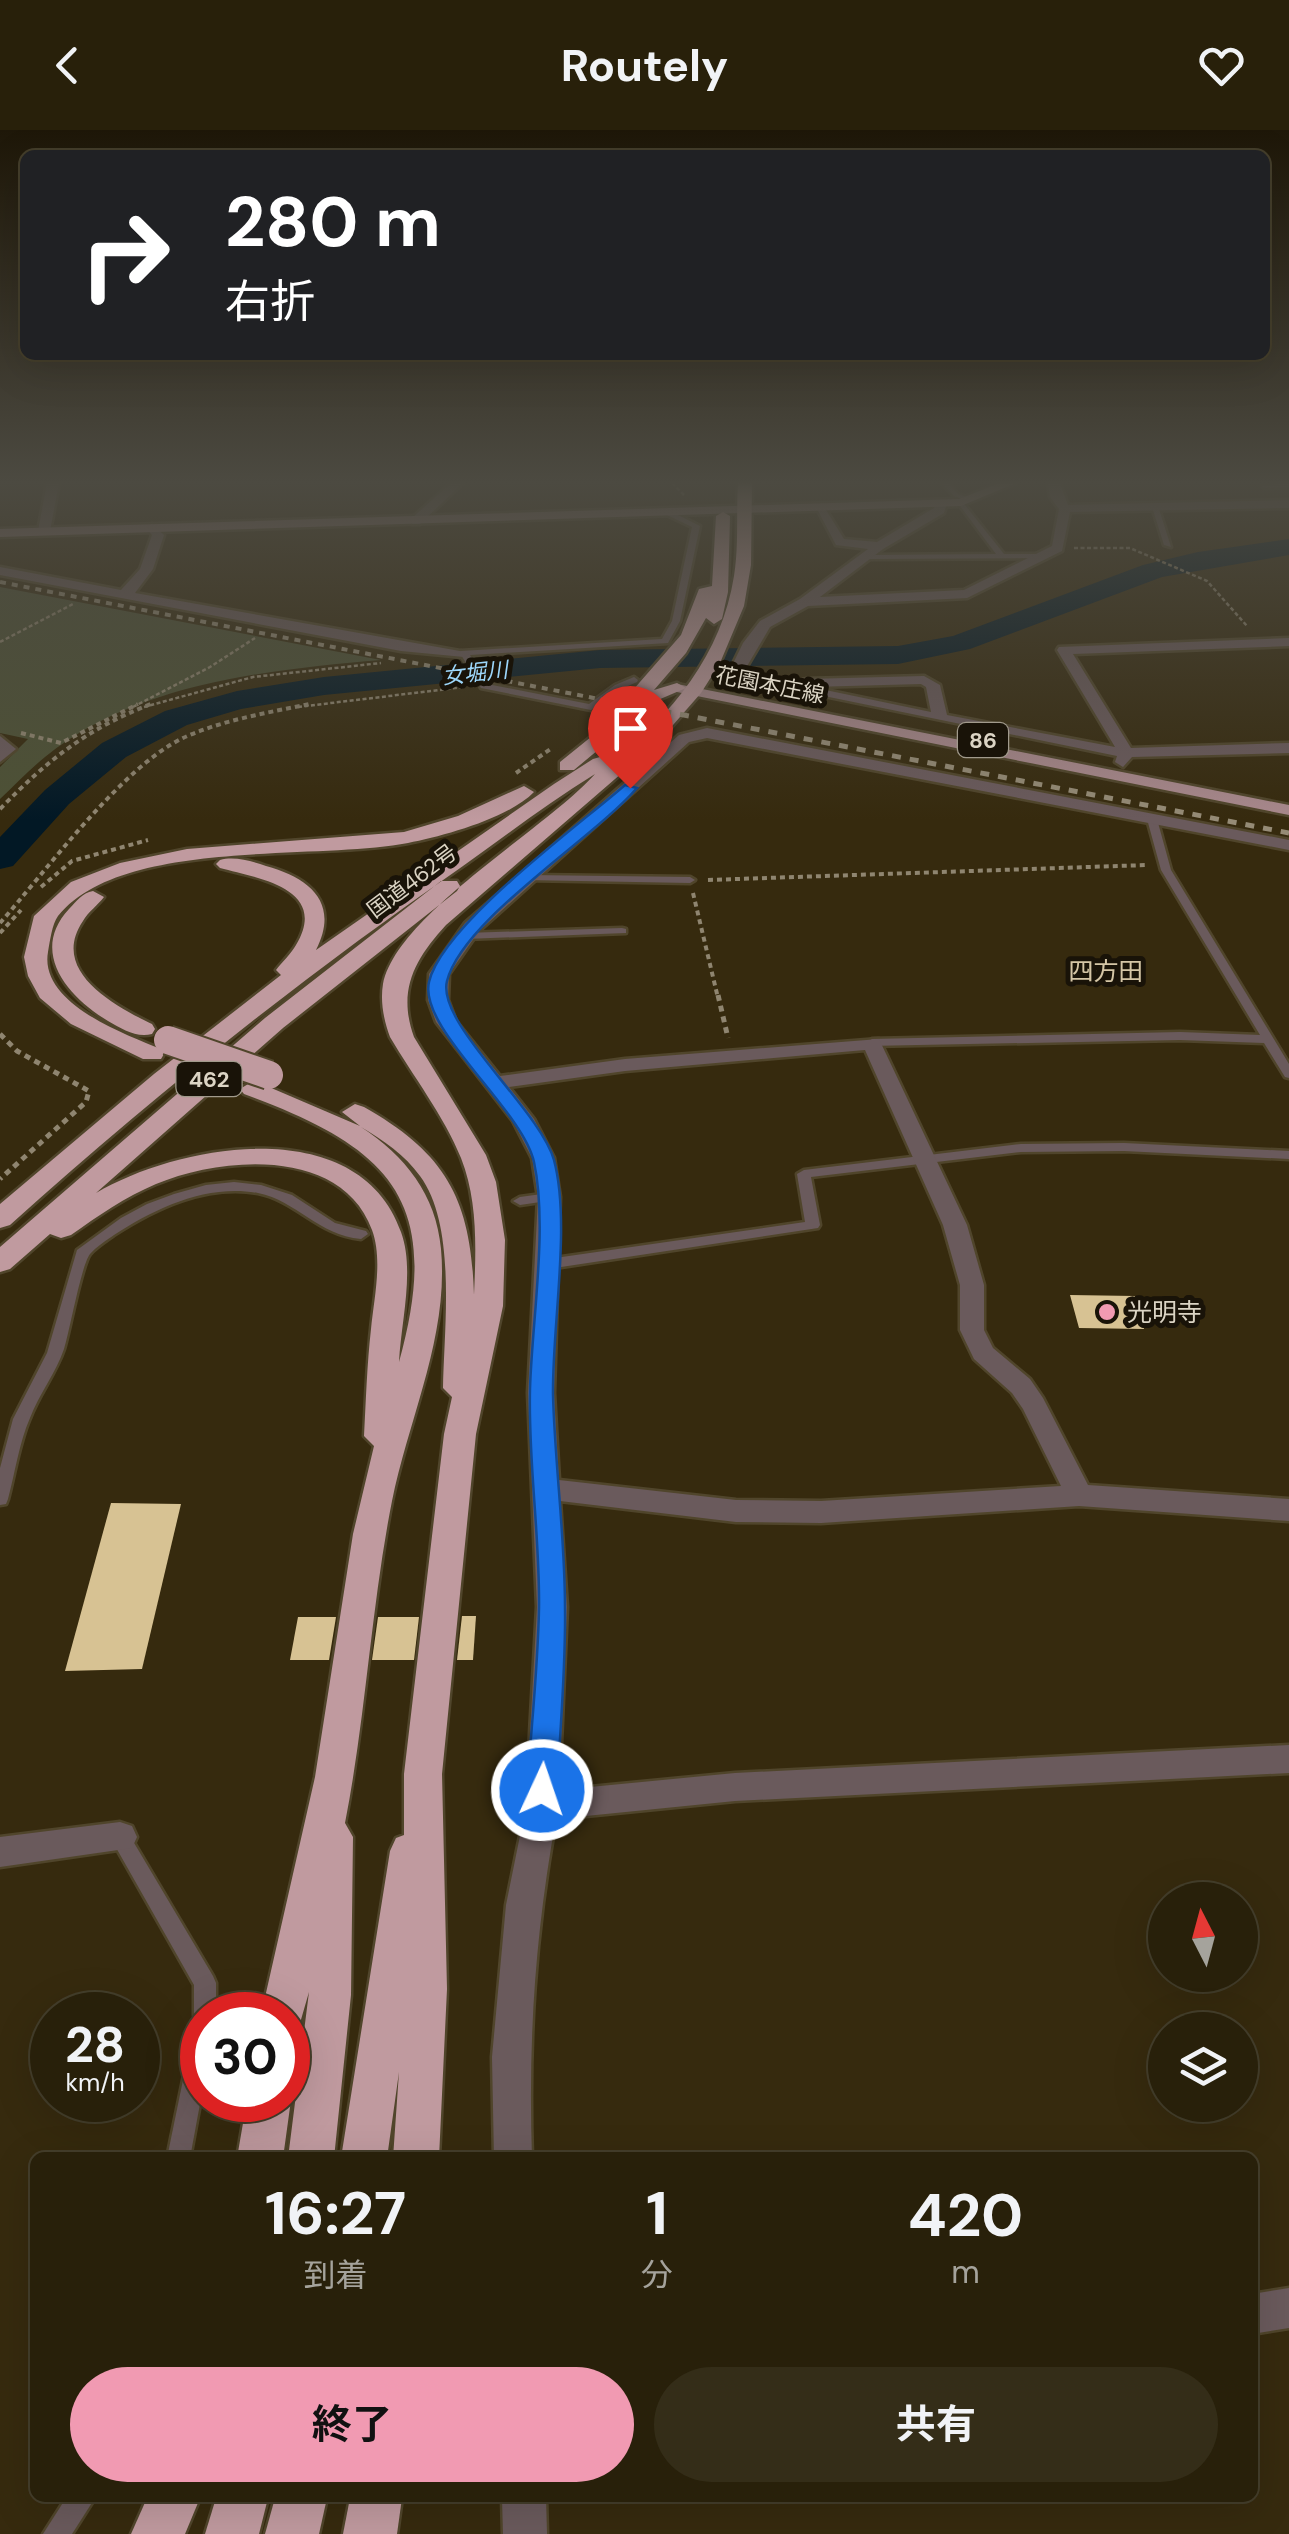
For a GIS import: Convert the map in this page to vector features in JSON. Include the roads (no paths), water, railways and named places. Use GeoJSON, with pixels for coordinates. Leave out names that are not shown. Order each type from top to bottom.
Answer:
{"type":"FeatureCollection","features":[{"type":"Feature","properties":{"kind":"highway"},"geometry":{"type":"LineString","coordinates":[[460,1434],[453,1229],[438,1182],[414,1154],[380,1128],[329,1099],[261,1082],[82,1020],[57,1000],[40,978],[35,946],[48,915],[62,900],[104,875],[153,859],[212,851],[349,845],[403,838],[451,826],[517,796],[568,766],[652,696],[686,680],[703,643],[706,595]]}},
{"type":"Feature","properties":{"kind":"highway","name":"国道462号"},"geometry":{"type":"LineString","coordinates":[[0,1262],[301,1002],[540,817],[620,764],[686,680],[731,595]]}},
{"type":"Feature","properties":{"kind":"highway","name":"国道462号"},"geometry":{"type":"LineString","coordinates":[[0,1219],[165,1080],[386,907],[536,801],[603,761],[686,680]]}},
{"type":"Feature","properties":{"kind":"highway"},"geometry":{"type":"LineString","coordinates":[[365,2152],[423,1774],[460,1434],[488,1306],[491,1256],[487,1208],[473,1155],[402,1037],[395,1018],[395,983],[410,950],[438,920],[620,764]]}},
{"type":"Feature","properties":{"kind":"highway"},"geometry":{"type":"LineString","coordinates":[[21,1200],[123,1104],[300,958],[310,944],[316,918],[314,905],[297,884],[245,866],[178,866],[112,886],[93,897],[69,920],[63,934],[63,961],[79,988],[160,1047]]}},
{"type":"Feature","properties":{"kind":"highway"},"geometry":{"type":"LineString","coordinates":[[261,1082],[375,1149],[409,1186],[419,1209],[426,1261],[421,1328],[376,1499]]}},
{"type":"Feature","properties":{"kind":"highway"},"geometry":{"type":"LineString","coordinates":[[0,1281],[92,1207],[157,1174],[193,1164],[285,1158],[335,1172],[354,1184],[379,1212],[390,1250],[376,1499],[334,1779],[288,1992]]}},
{"type":"Feature","properties":{"kind":"highway"},"geometry":{"type":"LineString","coordinates":[[416,2152],[426,1989],[423,1774]]}},
{"type":"Feature","properties":{"kind":"highway"},"geometry":{"type":"LineString","coordinates":[[312,2152],[330,1995],[334,1779]]}},
{"type":"Feature","properties":{"kind":"highway"},"geometry":{"type":"LineString","coordinates":[[261,2152],[266,2122]]}},
{"type":"Feature","properties":{"kind":"highway"},"geometry":{"type":"LineString","coordinates":[[158,2534],[172,2502]]}},
{"type":"Feature","properties":{"kind":"highway"},"geometry":{"type":"LineString","coordinates":[[232,2534],[241,2502]]}},
{"type":"Feature","properties":{"kind":"highway"},"geometry":{"type":"LineString","coordinates":[[292,2534],[300,2502]]}},
{"type":"Feature","properties":{"kind":"highway"},"geometry":{"type":"LineString","coordinates":[[370,2534],[375,2502]]}},
{"type":"Feature","properties":{"kind":"main road","name":"花園本庄線"},"geometry":{"type":"LineString","coordinates":[[686,680],[1123,760],[1289,799]]}},
{"type":"Feature","properties":{"kind":"main road","name":"花園本庄線"},"geometry":{"type":"LineString","coordinates":[[686,680],[1289,810]]}},
{"type":"Feature","properties":{"kind":"street"},"geometry":{"type":"LineString","coordinates":[[124,595],[415,649],[465,654]]}},
{"type":"Feature","properties":{"kind":"street"},"geometry":{"type":"LineString","coordinates":[[814,595],[773,618],[750,643],[733,673],[746,681],[940,717],[1123,760],[1289,748]]}},
{"type":"Feature","properties":{"kind":"street"},"geometry":{"type":"LineString","coordinates":[[805,602],[943,595]]}},
{"type":"Feature","properties":{"kind":"street"},"geometry":{"type":"LineString","coordinates":[[1123,760],[1064,650],[1289,642]]}},
{"type":"Feature","properties":{"kind":"street"},"geometry":{"type":"LineString","coordinates":[[800,685],[924,680],[933,685],[940,717]]}},
{"type":"Feature","properties":{"kind":"street"},"geometry":{"type":"LineString","coordinates":[[513,2152],[510,2057],[523,1905],[542,1806],[552,1607],[541,1393],[549,1197],[543,1158],[523,1118],[446,1022],[438,1000],[439,974],[465,936],[528,878],[684,738],[707,732],[751,736],[1289,846]]}},
{"type":"Feature","properties":{"kind":"street"},"geometry":{"type":"LineString","coordinates":[[0,757],[8,749],[8,736]]}},
{"type":"Feature","properties":{"kind":"street"},"geometry":{"type":"LineString","coordinates":[[494,1083],[626,1065],[872,1043],[955,1225],[972,1286],[972,1330],[983,1353],[1021,1386],[1034,1406],[1079,1495]]}},
{"type":"Feature","properties":{"kind":"street"},"geometry":{"type":"LineString","coordinates":[[546,1489],[736,1511],[821,1512],[1079,1495],[1289,1510]]}},
{"type":"Feature","properties":{"kind":"street"},"geometry":{"type":"LineString","coordinates":[[542,1806],[735,1787],[1289,1760]]}},
{"type":"Feature","properties":{"kind":"street"},"geometry":{"type":"LineString","coordinates":[[0,1852],[120,1837]]}},
{"type":"Feature","properties":{"kind":"street"},"geometry":{"type":"LineString","coordinates":[[1258,2313],[1289,2308]]}},
{"type":"Feature","properties":{"kind":"street"},"geometry":{"type":"LineString","coordinates":[[524,2502],[526,2534]]}},
{"type":"Feature","properties":{"kind":"lane"},"geometry":{"type":"LineString","coordinates":[[634,680],[591,707],[482,685],[465,654],[665,641],[676,621],[681,595]]}},
{"type":"Feature","properties":{"kind":"lane"},"geometry":{"type":"LineString","coordinates":[[771,681],[800,685]]}},
{"type":"Feature","properties":{"kind":"lane"},"geometry":{"type":"LineString","coordinates":[[1152,818],[1165,864],[1289,1074]]}},
{"type":"Feature","properties":{"kind":"lane"},"geometry":{"type":"LineString","coordinates":[[528,878],[690,880]]}},
{"type":"Feature","properties":{"kind":"lane"},"geometry":{"type":"LineString","coordinates":[[465,936],[622,932]]}},
{"type":"Feature","properties":{"kind":"lane"},"geometry":{"type":"LineString","coordinates":[[872,1043],[1180,1036],[1265,1039]]}},
{"type":"Feature","properties":{"kind":"lane"},"geometry":{"type":"LineString","coordinates":[[548,1264],[813,1225],[804,1174],[1021,1148],[1106,1147],[1289,1155]]}},
{"type":"Feature","properties":{"kind":"lane"},"geometry":{"type":"LineString","coordinates":[[0,1499],[21,1419],[54,1354],[82,1253],[93,1244],[154,1208],[188,1194],[238,1186],[275,1194],[332,1230],[360,1234]]}},
{"type":"Feature","properties":{"kind":"lane"},"geometry":{"type":"LineString","coordinates":[[520,1201],[549,1197]]}},
{"type":"Feature","properties":{"kind":"lane"},"geometry":{"type":"LineString","coordinates":[[120,1837],[206,1983],[206,1992]]}},
{"type":"Feature","properties":{"kind":"lane"},"geometry":{"type":"LineString","coordinates":[[179,2152],[185,2122]]}},
{"type":"Feature","properties":{"kind":"lane"},"geometry":{"type":"LineString","coordinates":[[56,2534],[79,2502]]}},
{"type":"Feature","properties":{"kind":"waterway","name":"女堀川"},"geometry":{"type":"LineString","coordinates":[[0,858],[57,797],[114,750],[176,718],[237,700],[324,686],[600,659],[898,655],[960,643],[1088,595]]}},
{"type":"Feature","properties":{"kind":"railway"},"geometry":{"type":"LineString","coordinates":[[68,595],[640,707]]}},
{"type":"Feature","properties":{"kind":"railway"},"geometry":{"type":"LineString","coordinates":[[627,704],[1289,833]]}},
{"type":"Feature","properties":{"kind":"place","name":"光明寺"},"geometry":{"type":"Point","coordinates":[1107,1312]}},
{"type":"Feature","properties":{"kind":"district","name":"四方田"},"geometry":{"type":"Point","coordinates":[1106,971]}}]}
